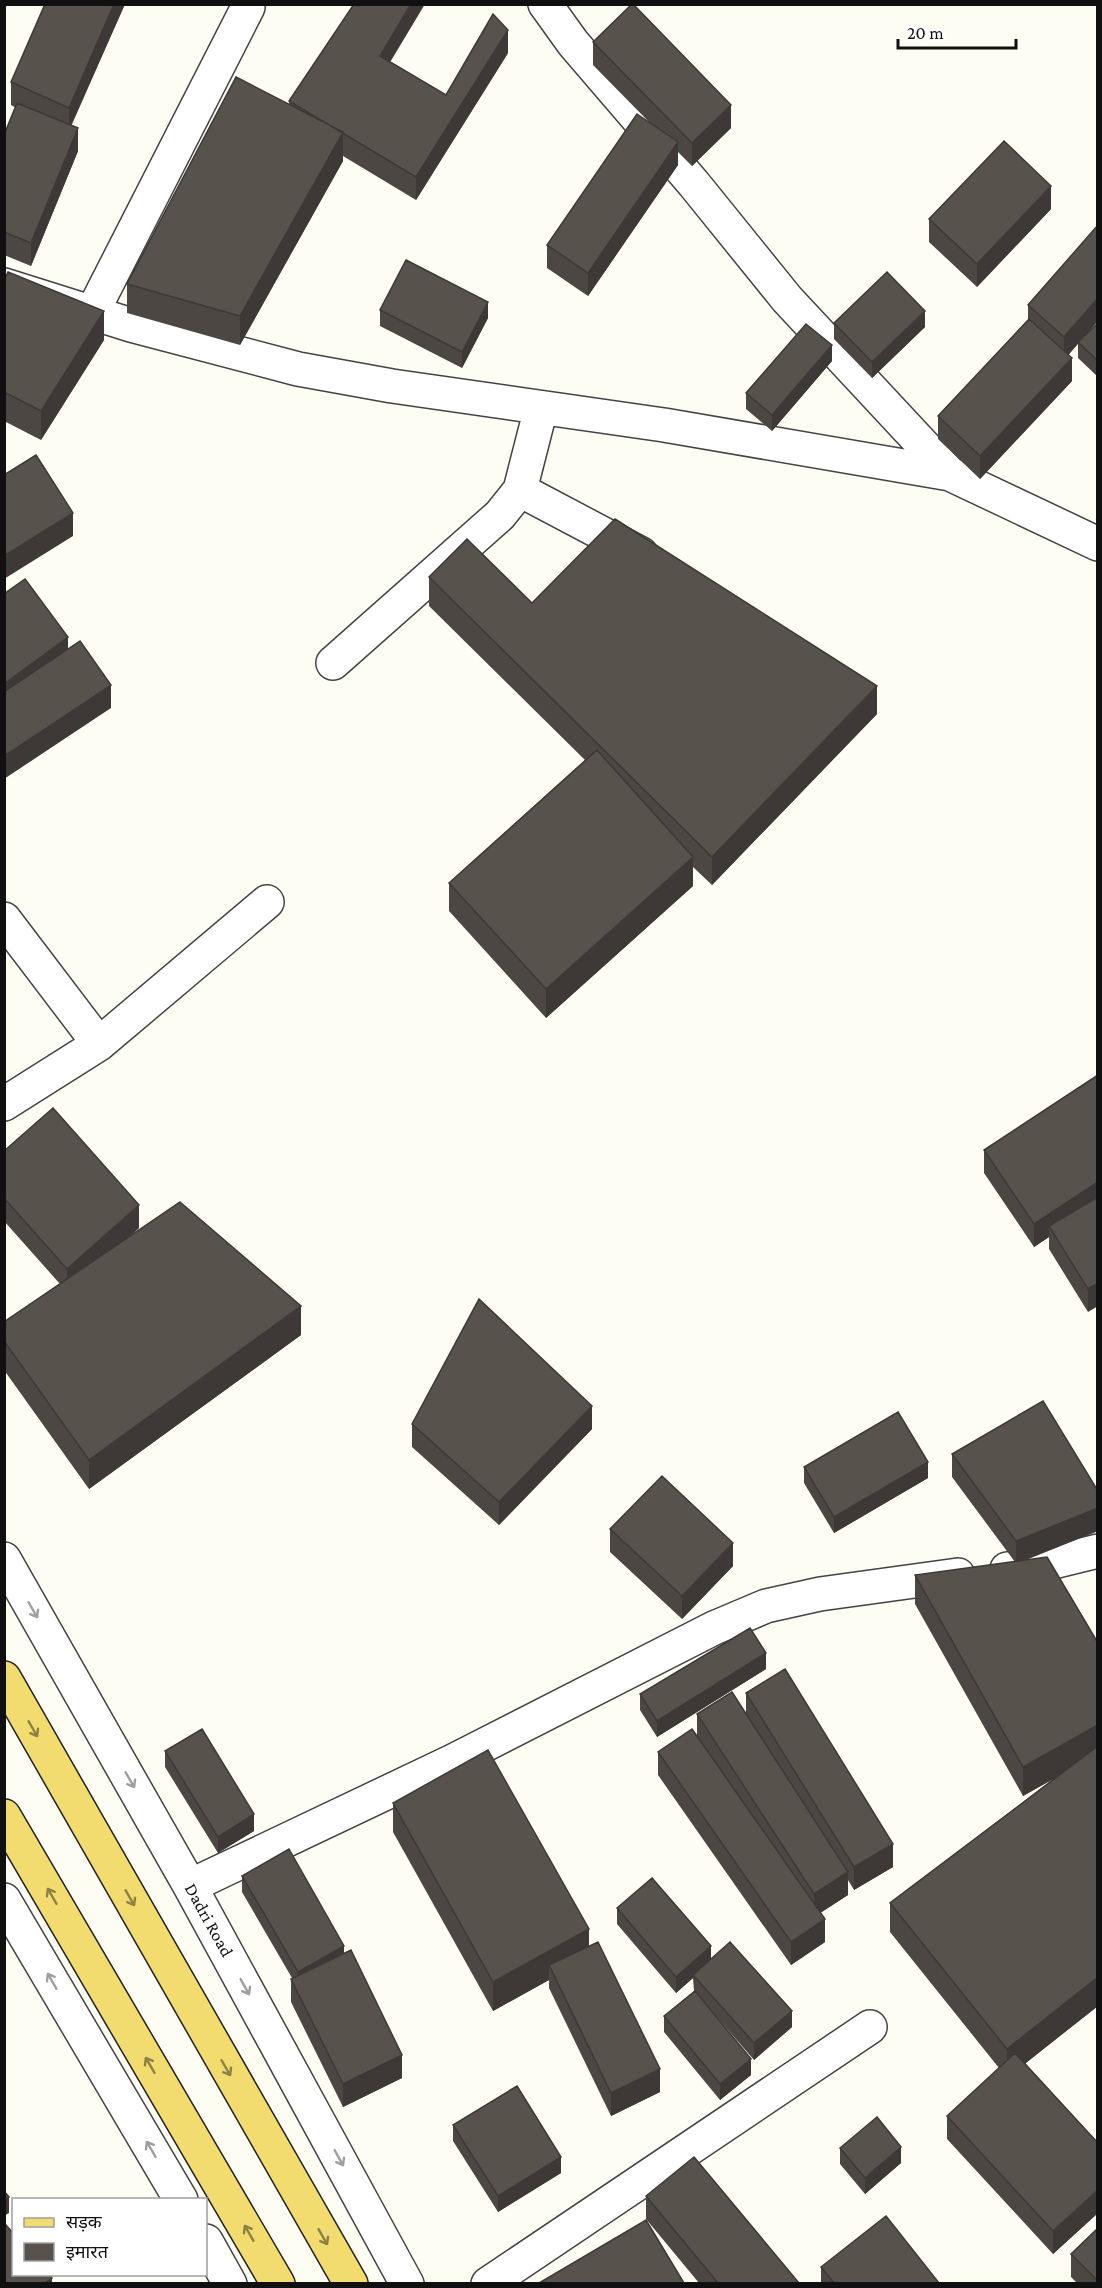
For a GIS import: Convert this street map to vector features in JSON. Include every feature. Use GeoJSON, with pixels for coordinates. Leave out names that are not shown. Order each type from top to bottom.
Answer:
{"type":"FeatureCollection","features":[{"type":"Feature","properties":{"kind":"main road"},"geometry":{"type":"LineString","coordinates":[[4,1678],[351,2283]]}},
{"type":"Feature","properties":{"kind":"main road"},"geometry":{"type":"LineString","coordinates":[[4,1816],[278,2283]]}},
{"type":"Feature","properties":{"kind":"street"},"geometry":{"type":"LineString","coordinates":[[545,4],[573,43],[694,184],[787,299],[950,474]]}},
{"type":"Feature","properties":{"kind":"street"},"geometry":{"type":"LineString","coordinates":[[92,313],[248,7]]}},
{"type":"Feature","properties":{"kind":"street"},"geometry":{"type":"LineString","coordinates":[[4,285],[92,313],[298,369],[392,387],[664,425],[950,474],[1098,544]]}},
{"type":"Feature","properties":{"kind":"street"},"geometry":{"type":"LineString","coordinates":[[333,663],[500,515],[520,490],[541,408]]}},
{"type":"Feature","properties":{"kind":"street"},"geometry":{"type":"LineString","coordinates":[[520,490],[667,568]]}},
{"type":"Feature","properties":{"kind":"street"},"geometry":{"type":"LineString","coordinates":[[4,1104],[99,1044],[267,902]]}},
{"type":"Feature","properties":{"kind":"street"},"geometry":{"type":"LineString","coordinates":[[4,919],[99,1044]]}},
{"type":"Feature","properties":{"kind":"street"},"geometry":{"type":"LineString","coordinates":[[190,1886],[451,1762],[714,1628],[766,1606],[820,1594],[1045,1564],[1098,1551]]}},
{"type":"Feature","properties":{"kind":"street","name":"Dadri Road"},"geometry":{"type":"LineString","coordinates":[[4,1559],[190,1886],[407,2283]]}},
{"type":"Feature","properties":{"kind":"street"},"geometry":{"type":"LineString","coordinates":[[4,1900],[180,2198]]}},
{"type":"Feature","properties":{"kind":"street"},"geometry":{"type":"LineString","coordinates":[[488,2283],[870,2027]]}},
{"type":"Feature","properties":{"kind":"street"},"geometry":{"type":"LineString","coordinates":[[207,2243],[230,2283]]}},
{"type":"Feature","properties":{"kind":"building"},"geometry":{"type":"Polygon","coordinates":[[[45,4],[114,4],[69,108],[11,82],[45,4]]]}},
{"type":"Feature","properties":{"kind":"building"},"geometry":{"type":"Polygon","coordinates":[[[354,4],[411,4],[380,56],[446,95],[493,14],[508,30],[416,177],[289,101],[354,4]]]}},
{"type":"Feature","properties":{"kind":"building"},"geometry":{"type":"Polygon","coordinates":[[[632,4],[731,105],[692,143],[593,42],[632,4]]]}},
{"type":"Feature","properties":{"kind":"building"},"geometry":{"type":"Polygon","coordinates":[[[236,77],[343,132],[240,316],[127,284],[236,77]]]}},
{"type":"Feature","properties":{"kind":"building"},"geometry":{"type":"Polygon","coordinates":[[[17,103],[78,128],[31,243],[4,232],[4,135],[17,103]]]}},
{"type":"Feature","properties":{"kind":"building"},"geometry":{"type":"Polygon","coordinates":[[[637,114],[678,142],[588,273],[547,245],[637,114]]]}},
{"type":"Feature","properties":{"kind":"building"},"geometry":{"type":"Polygon","coordinates":[[[1004,141],[1051,186],[977,264],[929,219],[1004,141]]]}},
{"type":"Feature","properties":{"kind":"building"},"geometry":{"type":"Polygon","coordinates":[[[1098,225],[1098,298],[1064,337],[1028,305],[1098,225]]]}},
{"type":"Feature","properties":{"kind":"building"},"geometry":{"type":"Polygon","coordinates":[[[406,260],[488,302],[462,352],[380,310],[406,260]]]}},
{"type":"Feature","properties":{"kind":"building"},"geometry":{"type":"Polygon","coordinates":[[[8,272],[104,311],[41,411],[4,392],[4,281],[8,272]]]}},
{"type":"Feature","properties":{"kind":"building"},"geometry":{"type":"Polygon","coordinates":[[[887,272],[925,311],[872,362],[834,323],[887,272]]]}},
{"type":"Feature","properties":{"kind":"building"},"geometry":{"type":"Polygon","coordinates":[[[1029,319],[1072,358],[980,456],[938,416],[1029,319]]]}},
{"type":"Feature","properties":{"kind":"building"},"geometry":{"type":"Polygon","coordinates":[[[1098,323],[1098,361],[1078,342],[1098,323]]]}},
{"type":"Feature","properties":{"kind":"building"},"geometry":{"type":"Polygon","coordinates":[[[806,324],[832,345],[772,415],[746,393],[806,324]]]}},
{"type":"Feature","properties":{"kind":"building"},"geometry":{"type":"Polygon","coordinates":[[[36,455],[73,513],[4,556],[4,475],[36,455]]]}},
{"type":"Feature","properties":{"kind":"building"},"geometry":{"type":"Polygon","coordinates":[[[615,519],[877,686],[712,857],[429,577],[467,539],[532,603],[615,519]]]}},
{"type":"Feature","properties":{"kind":"building"},"geometry":{"type":"Polygon","coordinates":[[[25,579],[68,637],[4,684],[4,594],[25,579]]]}},
{"type":"Feature","properties":{"kind":"building"},"geometry":{"type":"Polygon","coordinates":[[[80,641],[111,685],[4,756],[4,692],[80,641]]]}},
{"type":"Feature","properties":{"kind":"building"},"geometry":{"type":"Polygon","coordinates":[[[597,750],[693,857],[546,989],[449,883],[597,750]]]}},
{"type":"Feature","properties":{"kind":"building"},"geometry":{"type":"Polygon","coordinates":[[[1098,1075],[1098,1182],[1034,1224],[984,1150],[1098,1075]]]}},
{"type":"Feature","properties":{"kind":"building"},"geometry":{"type":"Polygon","coordinates":[[[53,1108],[139,1205],[67,1269],[4,1198],[4,1151],[53,1108]]]}},
{"type":"Feature","properties":{"kind":"building"},"geometry":{"type":"Polygon","coordinates":[[[1098,1197],[1098,1283],[1088,1289],[1049,1226],[1098,1197]]]}},
{"type":"Feature","properties":{"kind":"building"},"geometry":{"type":"Polygon","coordinates":[[[180,1202],[301,1306],[89,1460],[4,1341],[4,1322],[180,1202]]]}},
{"type":"Feature","properties":{"kind":"building"},"geometry":{"type":"Polygon","coordinates":[[[479,1299],[592,1406],[499,1502],[412,1424],[479,1299]]]}},
{"type":"Feature","properties":{"kind":"building"},"geometry":{"type":"Polygon","coordinates":[[[1043,1401],[1098,1491],[1098,1508],[1016,1541],[952,1454],[1043,1401]]]}},
{"type":"Feature","properties":{"kind":"building"},"geometry":{"type":"Polygon","coordinates":[[[898,1412],[928,1462],[834,1517],[804,1467],[898,1412]]]}},
{"type":"Feature","properties":{"kind":"building"},"geometry":{"type":"Polygon","coordinates":[[[662,1476],[733,1543],[682,1596],[610,1529],[662,1476]]]}},
{"type":"Feature","properties":{"kind":"building"},"geometry":{"type":"Polygon","coordinates":[[[1047,1557],[1098,1643],[1098,1725],[1023,1767],[915,1575],[1047,1557]]]}},
{"type":"Feature","properties":{"kind":"building"},"geometry":{"type":"Polygon","coordinates":[[[750,1628],[766,1653],[657,1721],[640,1694],[750,1628]]]}},
{"type":"Feature","properties":{"kind":"building"},"geometry":{"type":"Polygon","coordinates":[[[785,1669],[893,1844],[854,1867],[746,1693],[785,1669]]]}},
{"type":"Feature","properties":{"kind":"building"},"geometry":{"type":"Polygon","coordinates":[[[732,1692],[848,1872],[814,1894],[697,1714],[732,1692]]]}},
{"type":"Feature","properties":{"kind":"building"},"geometry":{"type":"Polygon","coordinates":[[[202,1729],[254,1814],[218,1837],[165,1751],[202,1729]]]}},
{"type":"Feature","properties":{"kind":"building"},"geometry":{"type":"Polygon","coordinates":[[[692,1729],[825,1919],[791,1942],[658,1752],[692,1729]]]}},
{"type":"Feature","properties":{"kind":"building"},"geometry":{"type":"Polygon","coordinates":[[[1098,1746],[1098,1977],[1007,2049],[890,1903],[1098,1746]]]}},
{"type":"Feature","properties":{"kind":"building"},"geometry":{"type":"Polygon","coordinates":[[[488,1750],[589,1929],[493,1982],[393,1803],[488,1750]]]}},
{"type":"Feature","properties":{"kind":"building"},"geometry":{"type":"Polygon","coordinates":[[[289,1849],[344,1946],[298,1972],[242,1876],[289,1849]]]}},
{"type":"Feature","properties":{"kind":"building"},"geometry":{"type":"Polygon","coordinates":[[[652,1878],[711,1946],[676,1977],[617,1908],[652,1878]]]}},
{"type":"Feature","properties":{"kind":"building"},"geometry":{"type":"Polygon","coordinates":[[[598,1942],[660,2069],[611,2093],[549,1965],[598,1942]]]}},
{"type":"Feature","properties":{"kind":"building"},"geometry":{"type":"Polygon","coordinates":[[[730,1942],[792,2011],[754,2043],[693,1975],[730,1942]]]}},
{"type":"Feature","properties":{"kind":"building"},"geometry":{"type":"Polygon","coordinates":[[[351,1950],[402,2055],[343,2084],[291,1979],[351,1950]]]}},
{"type":"Feature","properties":{"kind":"building"},"geometry":{"type":"Polygon","coordinates":[[[695,1991],[751,2059],[720,2084],[664,2016],[695,1991]]]}},
{"type":"Feature","properties":{"kind":"building"},"geometry":{"type":"Polygon","coordinates":[[[1015,2053],[1098,2143],[1098,2190],[1053,2231],[947,2116],[1015,2053]]]}},
{"type":"Feature","properties":{"kind":"building"},"geometry":{"type":"Polygon","coordinates":[[[517,2086],[561,2157],[498,2196],[453,2125],[517,2086]]]}},
{"type":"Feature","properties":{"kind":"building"},"geometry":{"type":"Polygon","coordinates":[[[877,2117],[901,2147],[865,2178],[840,2148],[877,2117]]]}},
{"type":"Feature","properties":{"kind":"building"},"geometry":{"type":"Polygon","coordinates":[[[694,2157],[799,2283],[718,2283],[646,2196],[694,2157]]]}},
{"type":"Feature","properties":{"kind":"building"},"geometry":{"type":"Polygon","coordinates":[[[886,2216],[939,2283],[834,2283],[821,2267],[886,2216]]]}},
{"type":"Feature","properties":{"kind":"building"},"geometry":{"type":"Polygon","coordinates":[[[646,2220],[684,2283],[539,2283],[646,2220]]]}},
{"type":"Feature","properties":{"kind":"building"},"geometry":{"type":"Polygon","coordinates":[[[6,2225],[12,2232],[12,2276],[50,2276],[52,2278],[45,2283],[4,2283],[4,2226],[6,2225]]]}},
{"type":"Feature","properties":{"kind":"building"},"geometry":{"type":"Polygon","coordinates":[[[1098,2228],[1098,2281],[1071,2254],[1098,2228]]]}}]}
